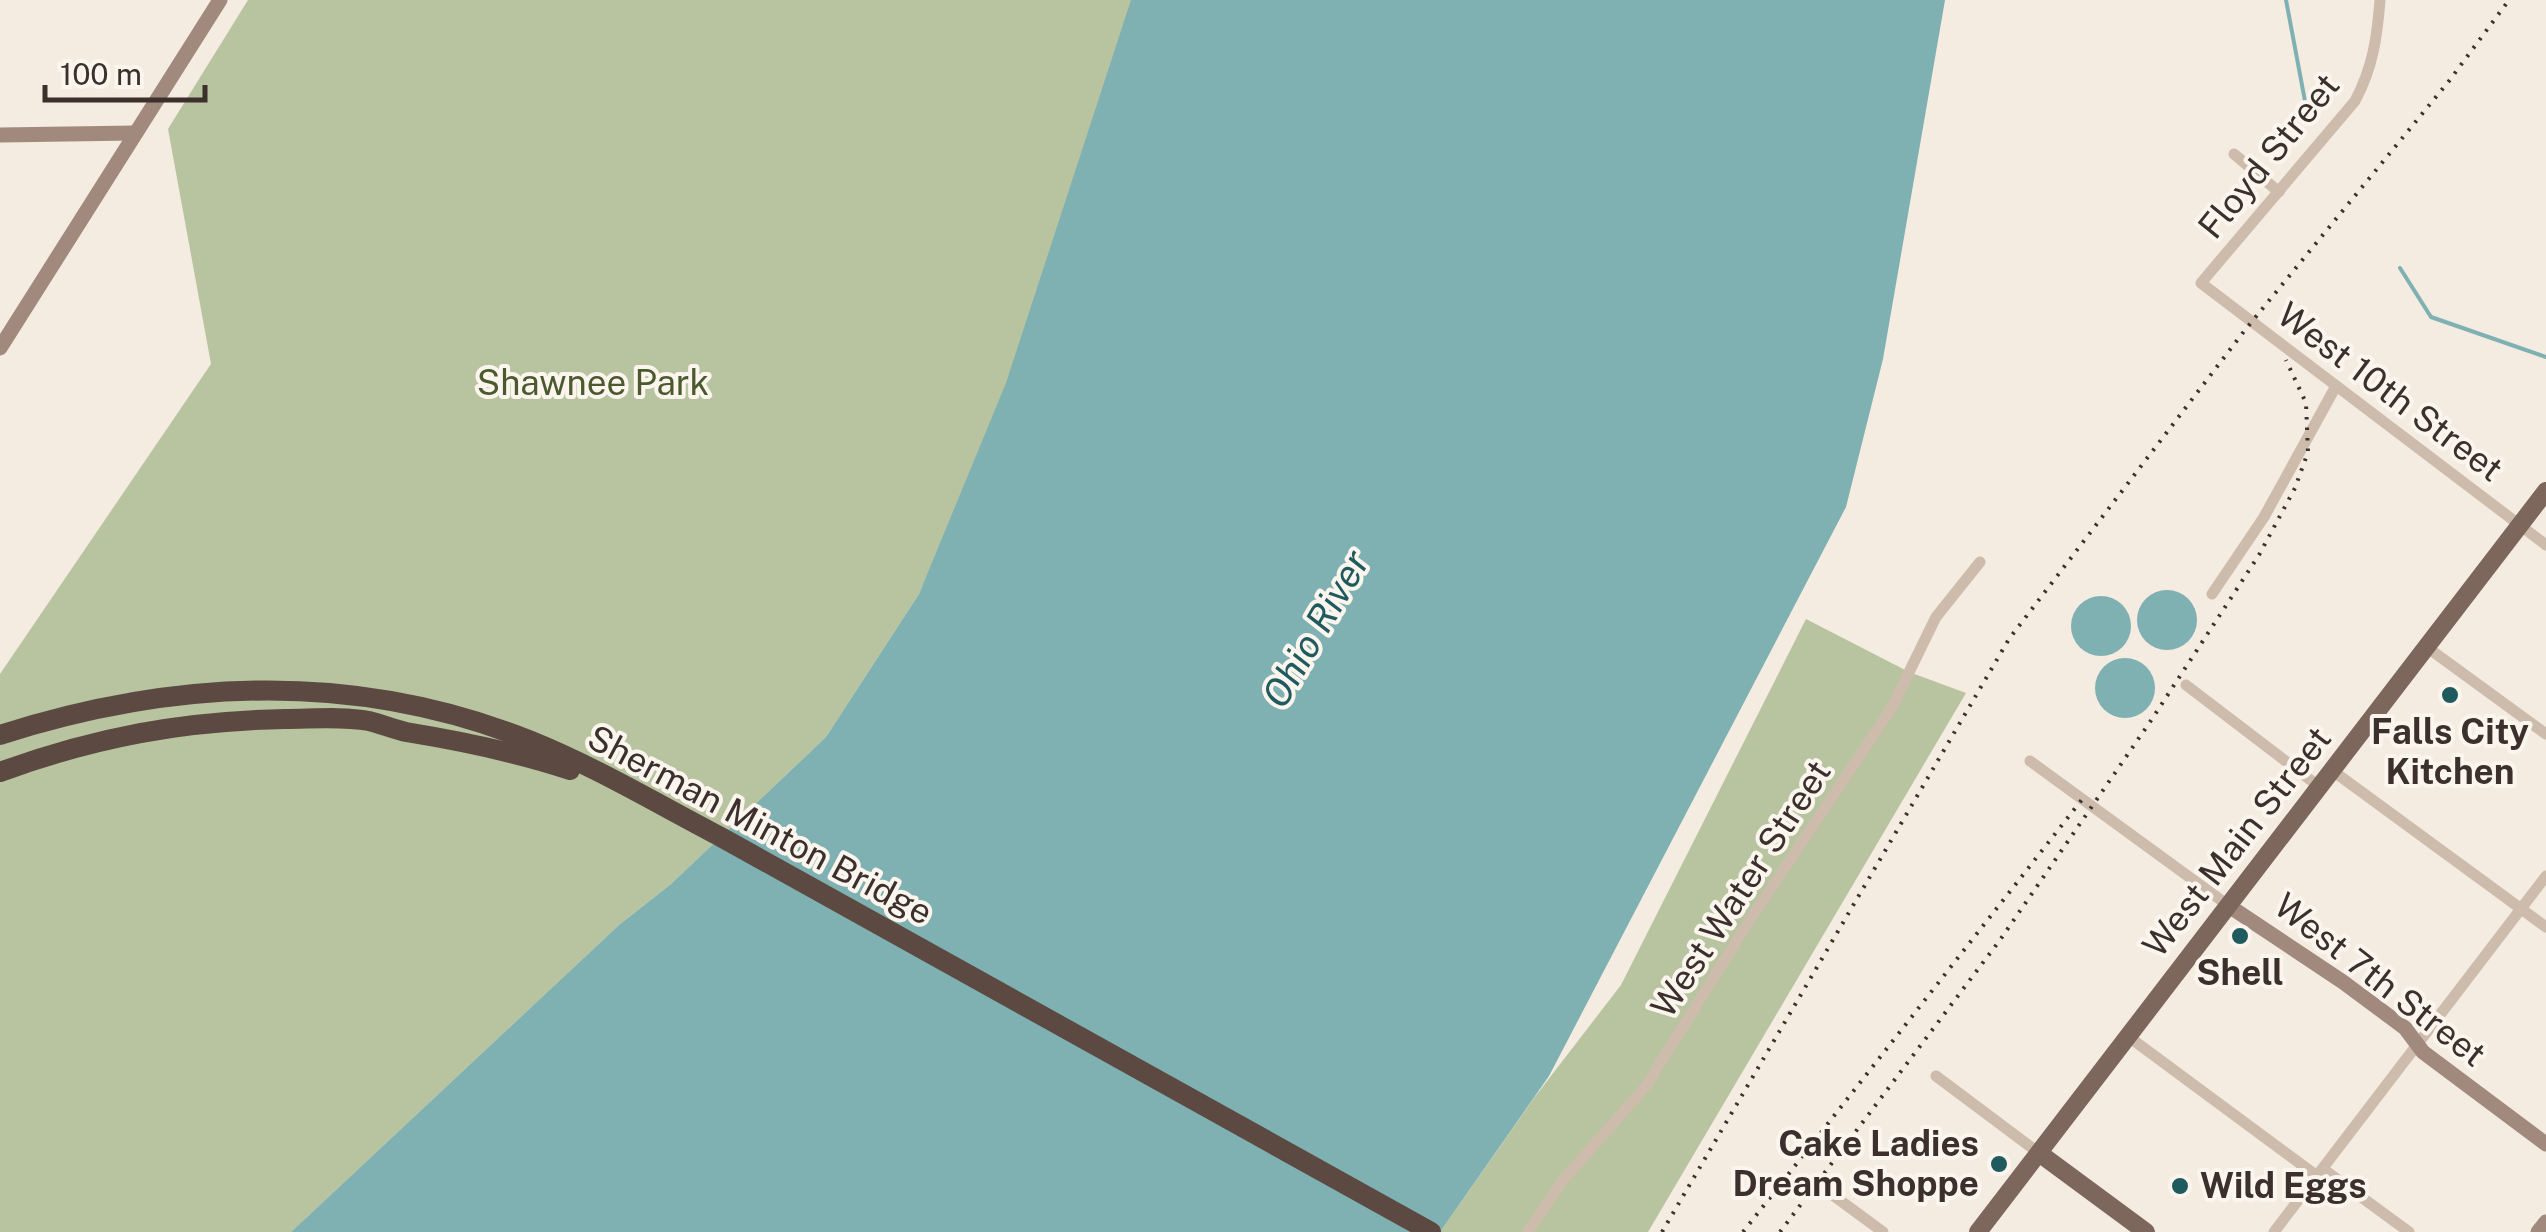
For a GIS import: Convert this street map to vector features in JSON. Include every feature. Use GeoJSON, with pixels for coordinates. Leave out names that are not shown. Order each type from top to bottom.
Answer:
{"type":"FeatureCollection","features":[{"type":"Feature","properties":{"kind":"highway","name":"Sherman Minton Bridge"},"geometry":{"type":"LineString","coordinates":[[0,735],[118,703],[219,690],[355,696],[417,706],[494,727],[600,773],[719,836],[1428,1232]]}},
{"type":"Feature","properties":{"kind":"highway"},"geometry":{"type":"LineString","coordinates":[[0,743],[142,704],[255,696],[317,698],[404,709],[519,742],[600,778],[1428,1232]]}},
{"type":"Feature","properties":{"kind":"highway","name":"Sherman Minton Bridge"},"geometry":{"type":"LineString","coordinates":[[0,772],[128,732],[220,720],[367,721],[559,766],[632,794],[724,840],[1428,1232]]}},
{"type":"Feature","properties":{"kind":"main road","name":"West Main Street"},"geometry":{"type":"LineString","coordinates":[[1978,1232],[2546,491]]}},
{"type":"Feature","properties":{"kind":"main road"},"geometry":{"type":"LineString","coordinates":[[2039,1153],[2146,1232]]}},
{"type":"Feature","properties":{"kind":"street"},"geometry":{"type":"LineString","coordinates":[[0,348],[220,0]]}},
{"type":"Feature","properties":{"kind":"street","name":"Floyd Street"},"geometry":{"type":"LineString","coordinates":[[2201,284],[2355,101],[2377,48],[2380,0]]}},
{"type":"Feature","properties":{"kind":"street"},"geometry":{"type":"LineString","coordinates":[[0,135],[136,133]]}},
{"type":"Feature","properties":{"kind":"street"},"geometry":{"type":"LineString","coordinates":[[2234,154],[2278,192]]}},
{"type":"Feature","properties":{"kind":"street","name":"West 10th Street"},"geometry":{"type":"LineString","coordinates":[[2201,284],[2546,544]]}},
{"type":"Feature","properties":{"kind":"street"},"geometry":{"type":"LineString","coordinates":[[2212,594],[2264,517],[2336,386]]}},
{"type":"Feature","properties":{"kind":"street","name":"West Water Street"},"geometry":{"type":"LineString","coordinates":[[1527,1232],[1565,1178],[1646,1086],[1726,957],[1891,709],[1936,617],[1980,562]]}},
{"type":"Feature","properties":{"kind":"street"},"geometry":{"type":"LineString","coordinates":[[2428,648],[2546,734]]}},
{"type":"Feature","properties":{"kind":"street"},"geometry":{"type":"LineString","coordinates":[[2186,684],[2320,788]]}},
{"type":"Feature","properties":{"kind":"street","name":"West 7th Street"},"geometry":{"type":"LineString","coordinates":[[2030,761],[2405,1028],[2423,1052],[2546,1144]]}},
{"type":"Feature","properties":{"kind":"street"},"geometry":{"type":"LineString","coordinates":[[2333,771],[2546,926]]}},
{"type":"Feature","properties":{"kind":"street"},"geometry":{"type":"LineString","coordinates":[[2274,1232],[2546,876]]}},
{"type":"Feature","properties":{"kind":"street"},"geometry":{"type":"LineString","coordinates":[[2129,1037],[2410,1232]]}},
{"type":"Feature","properties":{"kind":"street"},"geometry":{"type":"LineString","coordinates":[[1936,1076],[2039,1153]]}},
{"type":"Feature","properties":{"kind":"street"},"geometry":{"type":"LineString","coordinates":[[1830,1193],[1883,1232]]}},
{"type":"Feature","properties":{"kind":"street"},"geometry":{"type":"LineString","coordinates":[[2538,1232],[2546,1222]]}},
{"type":"Feature","properties":{"kind":"green space","name":"Shawnee Park"},"geometry":{"type":"Polygon","coordinates":[[[248,0],[1162,0],[1112,153],[919,594],[826,737],[291,1232],[0,1232],[0,674],[211,364],[168,129],[248,0]]]}},
{"type":"Feature","properties":{"kind":"green space"},"geometry":{"type":"Polygon","coordinates":[[[1806,619],[1909,672],[1966,693],[1648,1232],[1440,1232],[1534,1098],[1621,985],[1806,619]]]}},
{"type":"Feature","properties":{"kind":"water","name":"Ohio River"},"geometry":{"type":"Polygon","coordinates":[[[1131,0],[1945,0],[1883,359],[1846,507],[1549,1076],[1440,1232],[291,1232],[826,737],[919,594],[1006,383],[1131,0]]]}},
{"type":"Feature","properties":{"kind":"water"},"geometry":{"type":"Polygon","coordinates":[[[2167,590],[2188,599],[2197,620],[2188,641],[2167,650],[2146,641],[2137,620],[2146,599],[2167,590]]]}},
{"type":"Feature","properties":{"kind":"water"},"geometry":{"type":"Polygon","coordinates":[[[2101,596],[2122,605],[2131,626],[2122,647],[2101,656],[2080,647],[2071,626],[2080,605],[2101,596]]]}},
{"type":"Feature","properties":{"kind":"water"},"geometry":{"type":"Polygon","coordinates":[[[2125,658],[2146,667],[2155,688],[2146,709],[2125,718],[2104,709],[2095,688],[2104,667],[2125,658]]]}},
{"type":"Feature","properties":{"kind":"waterway"},"geometry":{"type":"LineString","coordinates":[[2286,0],[2305,101]]}},
{"type":"Feature","properties":{"kind":"waterway"},"geometry":{"type":"LineString","coordinates":[[2400,268],[2431,317],[2546,357]]}},
{"type":"Feature","properties":{"kind":"railway"},"geometry":{"type":"LineString","coordinates":[[1662,1232],[2009,639],[2245,330],[2449,81],[2509,0]]}},
{"type":"Feature","properties":{"kind":"railway"},"geometry":{"type":"LineString","coordinates":[[1780,1232],[2000,940],[2259,555],[2295,488],[2308,452],[2306,403],[2286,360]]}},
{"type":"Feature","properties":{"kind":"railway"},"geometry":{"type":"LineString","coordinates":[[1743,1232],[2084,797]]}},
{"type":"Feature","properties":{"kind":"place","name":"Falls City Kitchen"},"geometry":{"type":"Point","coordinates":[2450,695]}},
{"type":"Feature","properties":{"kind":"place","name":"Shell"},"geometry":{"type":"Point","coordinates":[2240,936]}},
{"type":"Feature","properties":{"kind":"place","name":"Cake Ladies Dream Shoppe"},"geometry":{"type":"Point","coordinates":[1999,1164]}},
{"type":"Feature","properties":{"kind":"place","name":"Wild Eggs"},"geometry":{"type":"Point","coordinates":[2180,1186]}}]}
